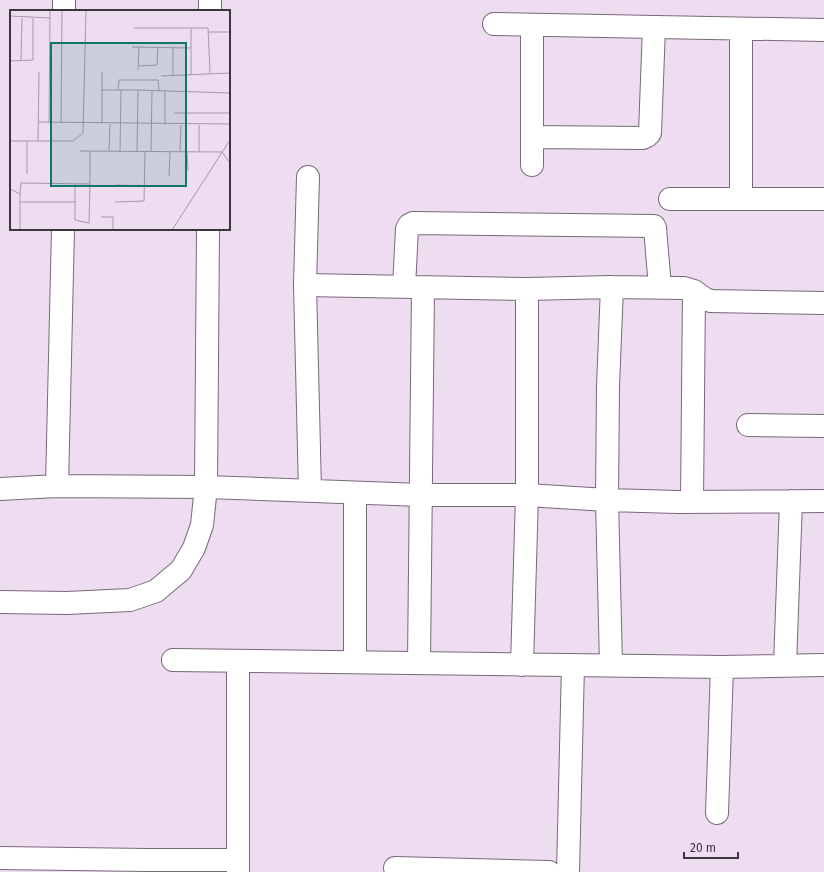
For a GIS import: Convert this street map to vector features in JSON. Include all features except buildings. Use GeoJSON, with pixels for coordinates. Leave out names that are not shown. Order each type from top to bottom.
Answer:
{"type":"FeatureCollection","features":[{"type":"Feature","properties":{"kind":"street"},"geometry":{"type":"LineString","coordinates":[[494,24],[824,30]]}},
{"type":"Feature","properties":{"kind":"street"},"geometry":{"type":"LineString","coordinates":[[532,25],[532,165]]}},
{"type":"Feature","properties":{"kind":"street"},"geometry":{"type":"LineString","coordinates":[[532,138],[643,138],[648,136],[650,133],[654,27]]}},
{"type":"Feature","properties":{"kind":"street"},"geometry":{"type":"LineString","coordinates":[[741,29],[741,199]]}},
{"type":"Feature","properties":{"kind":"street"},"geometry":{"type":"LineString","coordinates":[[308,177],[305,285],[310,491]]}},
{"type":"Feature","properties":{"kind":"street"},"geometry":{"type":"LineString","coordinates":[[670,199],[824,199]]}},
{"type":"Feature","properties":{"kind":"street"},"geometry":{"type":"LineString","coordinates":[[419,663],[421,495],[414,287],[407,229],[409,225],[413,223],[654,226],[660,287]]}},
{"type":"Feature","properties":{"kind":"street"},"geometry":{"type":"LineString","coordinates":[[57,486],[63,230]]}},
{"type":"Feature","properties":{"kind":"street"},"geometry":{"type":"LineString","coordinates":[[0,602],[67,603],[130,600],[156,591],[181,570],[194,548],[202,525],[206,487],[208,230]]}},
{"type":"Feature","properties":{"kind":"street"},"geometry":{"type":"LineString","coordinates":[[305,285],[527,289],[660,287],[694,290],[705,299],[712,301],[824,303]]}},
{"type":"Feature","properties":{"kind":"street"},"geometry":{"type":"LineString","coordinates":[[611,665],[607,500],[608,386],[612,287]]}},
{"type":"Feature","properties":{"kind":"street"},"geometry":{"type":"LineString","coordinates":[[522,665],[527,495],[527,289]]}},
{"type":"Feature","properties":{"kind":"street"},"geometry":{"type":"LineString","coordinates":[[692,502],[694,290]]}},
{"type":"Feature","properties":{"kind":"street"},"geometry":{"type":"LineString","coordinates":[[748,425],[824,426]]}},
{"type":"Feature","properties":{"kind":"street"},"geometry":{"type":"LineString","coordinates":[[0,489],[57,486],[206,487],[421,495],[527,495],[607,500],[692,502],[824,501]]}},
{"type":"Feature","properties":{"kind":"street"},"geometry":{"type":"LineString","coordinates":[[355,662],[356,493]]}},
{"type":"Feature","properties":{"kind":"street"},"geometry":{"type":"LineString","coordinates":[[785,666],[791,501]]}},
{"type":"Feature","properties":{"kind":"street"},"geometry":{"type":"LineString","coordinates":[[173,660],[722,667],[824,665]]}},
{"type":"Feature","properties":{"kind":"street"},"geometry":{"type":"LineString","coordinates":[[0,858],[147,866],[238,866],[238,661]]}},
{"type":"Feature","properties":{"kind":"street"},"geometry":{"type":"LineString","coordinates":[[568,872],[572,665]]}},
{"type":"Feature","properties":{"kind":"street"},"geometry":{"type":"LineString","coordinates":[[718,813],[722,667]]}},
{"type":"Feature","properties":{"kind":"street"},"geometry":{"type":"LineString","coordinates":[[395,868],[550,872]]}}]}
